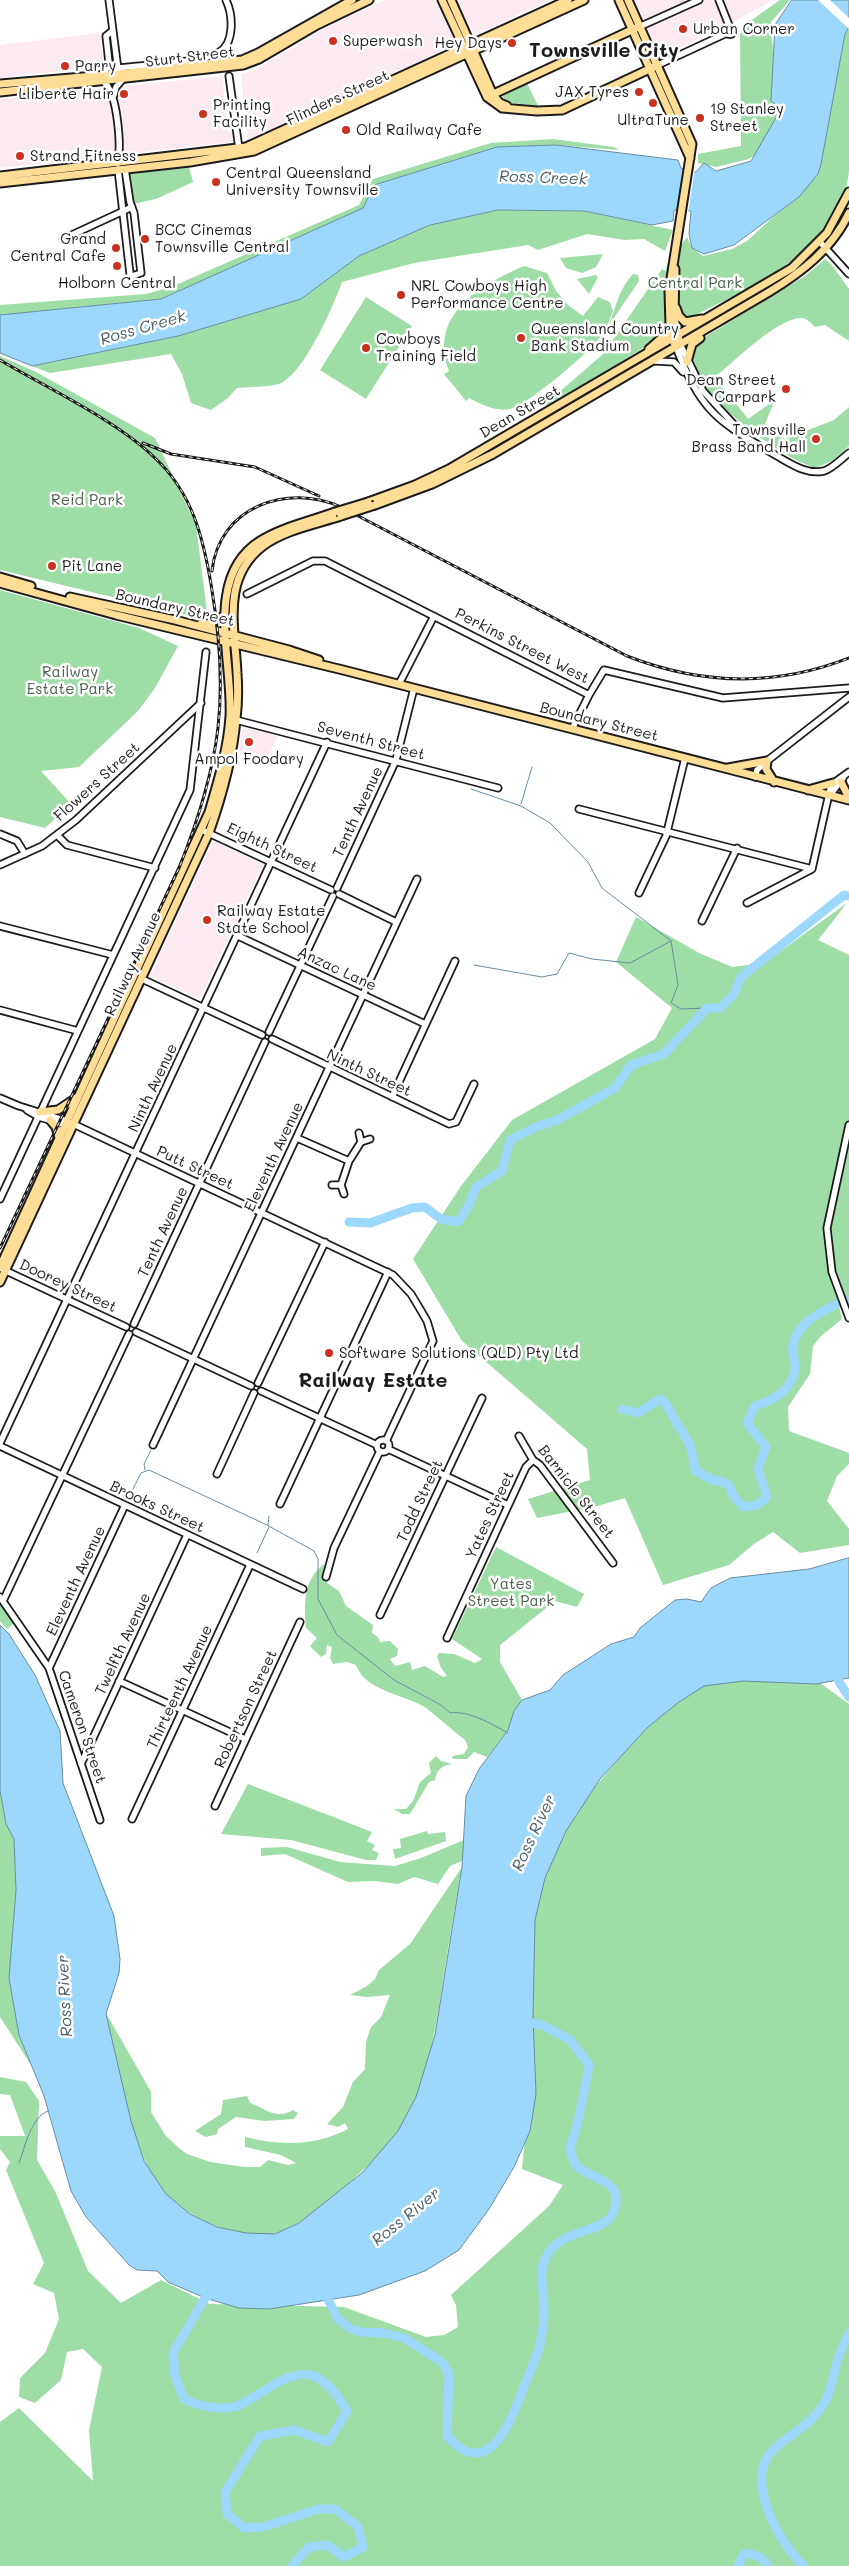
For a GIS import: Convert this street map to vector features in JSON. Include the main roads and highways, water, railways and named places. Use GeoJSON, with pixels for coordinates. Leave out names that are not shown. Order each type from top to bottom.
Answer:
{"type":"FeatureCollection","features":[{"type":"Feature","properties":{"kind":"main road","name":"Sturt Street"},"geometry":{"type":"LineString","coordinates":[[0,92],[103,78],[119,72],[242,60],[258,53],[352,0]]}},
{"type":"Feature","properties":{"kind":"main road","name":"Sturt Street"},"geometry":{"type":"LineString","coordinates":[[119,72],[220,69],[252,62],[317,25],[369,0]]}},
{"type":"Feature","properties":{"kind":"main road"},"geometry":{"type":"LineString","coordinates":[[442,0],[469,49]]}},
{"type":"Feature","properties":{"kind":"main road"},"geometry":{"type":"LineString","coordinates":[[451,0],[469,49],[490,96],[500,108],[537,111],[562,110],[658,65]]}},
{"type":"Feature","properties":{"kind":"main road","name":"Flinders Street"},"geometry":{"type":"LineString","coordinates":[[0,176],[240,155],[269,146],[568,0]]}},
{"type":"Feature","properties":{"kind":"main road","name":"Flinders Street"},"geometry":{"type":"LineString","coordinates":[[0,183],[239,149],[257,143],[584,0]]}},
{"type":"Feature","properties":{"kind":"main road"},"geometry":{"type":"LineString","coordinates":[[619,0],[658,65],[687,138],[690,160],[669,291],[670,326],[668,332],[661,339],[625,368]]}},
{"type":"Feature","properties":{"kind":"main road"},"geometry":{"type":"LineString","coordinates":[[628,0],[650,68],[687,138]]}},
{"type":"Feature","properties":{"kind":"main road"},"geometry":{"type":"LineString","coordinates":[[490,96],[636,28]]}},
{"type":"Feature","properties":{"kind":"main road","name":"Sturt Street"},"geometry":{"type":"LineString","coordinates":[[0,84],[75,81]]}},
{"type":"Feature","properties":{"kind":"main road"},"geometry":{"type":"LineString","coordinates":[[239,149],[244,152],[269,146]]}},
{"type":"Feature","properties":{"kind":"main road","name":"Dean Street"},"geometry":{"type":"LineString","coordinates":[[371,503],[436,476],[503,444],[647,364],[724,310],[792,268],[820,242],[835,222],[849,192]]}},
{"type":"Feature","properties":{"kind":"main road","name":"Dean Street"},"geometry":{"type":"LineString","coordinates":[[226,638],[225,611],[227,590],[235,568],[260,541],[439,482],[496,453],[513,433],[625,368],[720,322],[798,274],[826,248],[849,213]]}},
{"type":"Feature","properties":{"kind":"main road"},"geometry":{"type":"LineString","coordinates":[[675,263],[674,298],[677,342]]}},
{"type":"Feature","properties":{"kind":"main road"},"geometry":{"type":"LineString","coordinates":[[674,298],[678,314],[686,322],[696,322],[724,310]]}},
{"type":"Feature","properties":{"kind":"main road"},"geometry":{"type":"LineString","coordinates":[[687,362],[692,344],[720,322]]}},
{"type":"Feature","properties":{"kind":"main road"},"geometry":{"type":"LineString","coordinates":[[670,326],[677,342]]}},
{"type":"Feature","properties":{"kind":"main road","name":"Dean Street"},"geometry":{"type":"LineString","coordinates":[[234,639],[232,610],[234,592],[244,568],[253,556],[264,545],[282,536],[338,514]]}},
{"type":"Feature","properties":{"kind":"main road","name":"Boundary Street"},"geometry":{"type":"LineString","coordinates":[[0,577],[107,607],[169,619],[226,638]]}},
{"type":"Feature","properties":{"kind":"main road","name":"Boundary Street"},"geometry":{"type":"LineString","coordinates":[[0,583],[116,615],[289,650],[343,670]]}},
{"type":"Feature","properties":{"kind":"main road"},"geometry":{"type":"LineString","coordinates":[[169,619],[214,625],[222,621],[225,611]]}},
{"type":"Feature","properties":{"kind":"main road","name":"Railway Avenue"},"geometry":{"type":"LineString","coordinates":[[0,1282],[2,1269],[79,1094],[206,831],[220,776],[230,719],[226,638]]}},
{"type":"Feature","properties":{"kind":"main road","name":"Boundary Street"},"geometry":{"type":"LineString","coordinates":[[234,639],[291,657],[774,782],[849,799]]}},
{"type":"Feature","properties":{"kind":"main road","name":"Railway Avenue"},"geometry":{"type":"LineString","coordinates":[[2,1269],[74,1125],[142,979],[206,831],[227,776],[236,720],[234,639]]}},
{"type":"Feature","properties":{"kind":"main road"},"geometry":{"type":"LineString","coordinates":[[236,660],[245,651],[269,656],[291,657]]}},
{"type":"Feature","properties":{"kind":"main road"},"geometry":{"type":"LineString","coordinates":[[724,768],[767,761],[766,769],[774,782]]}},
{"type":"Feature","properties":{"kind":"main road"},"geometry":{"type":"LineString","coordinates":[[806,790],[839,780],[842,789],[849,799]]}},
{"type":"Feature","properties":{"kind":"main road"},"geometry":{"type":"LineString","coordinates":[[40,1114],[58,1110],[79,1094]]}},
{"type":"Feature","properties":{"kind":"main road"},"geometry":{"type":"LineString","coordinates":[[50,1120],[56,1127],[59,1138]]}},
{"type":"Feature","properties":{"kind":"water","name":"Ross Creek"},"geometry":{"type":"Polygon","coordinates":[[[792,0],[849,0],[849,27],[845,34],[821,164],[818,174],[799,197],[734,245],[704,254],[692,248],[689,234],[691,211],[674,210],[673,221],[652,225],[584,211],[498,210],[430,225],[359,256],[301,299],[178,336],[32,366],[0,353],[0,315],[161,299],[363,208],[374,185],[497,147],[556,145],[678,160],[681,168],[696,172],[704,163],[716,171],[751,161],[781,109],[771,101],[775,25],[792,0]]]}},
{"type":"Feature","properties":{"kind":"water","name":"Ross River"},"geometry":{"type":"Polygon","coordinates":[[[849,1558],[849,1678],[816,1684],[743,1681],[704,1686],[679,1702],[648,1727],[600,1779],[566,1831],[545,1878],[535,1920],[533,2016],[536,2094],[530,2131],[514,2167],[489,2209],[459,2250],[425,2271],[359,2295],[269,2309],[239,2308],[205,2298],[168,2282],[157,2271],[137,2270],[129,2265],[86,2217],[71,2191],[44,2096],[19,2035],[9,1978],[16,1890],[14,1839],[6,1824],[0,1791],[0,1625],[9,1634],[35,1675],[60,1731],[63,1783],[114,1916],[120,1959],[119,1973],[106,2014],[131,2121],[144,2161],[166,2194],[190,2214],[217,2227],[246,2233],[275,2234],[299,2223],[363,2172],[398,2131],[416,2097],[435,2035],[462,1867],[466,1796],[479,1769],[508,1730],[514,1711],[522,1700],[550,1690],[563,1675],[611,1644],[634,1637],[640,1628],[675,1600],[687,1599],[701,1602],[711,1588],[730,1578],[809,1569],[849,1558]]]}},
{"type":"Feature","properties":{"kind":"waterway"},"geometry":{"type":"LineString","coordinates":[[521,804],[532,767]]}},
{"type":"Feature","properties":{"kind":"waterway"},"geometry":{"type":"LineString","coordinates":[[471,789],[521,806],[550,823],[588,862],[602,888],[671,941],[678,985],[671,1003],[681,1009],[707,1008]]}},
{"type":"Feature","properties":{"kind":"waterway"},"geometry":{"type":"LineString","coordinates":[[349,1222],[370,1223],[412,1208],[425,1207],[441,1219],[458,1222],[469,1205],[476,1187],[502,1171],[510,1140],[536,1127],[559,1119],[615,1088],[631,1065],[664,1054],[707,1008],[720,1008],[734,994],[741,977],[844,895],[849,896]]}},
{"type":"Feature","properties":{"kind":"waterway"},"geometry":{"type":"LineString","coordinates":[[474,965],[542,977],[557,974],[569,953],[592,959],[630,963],[671,941]]}},
{"type":"Feature","properties":{"kind":"waterway"},"geometry":{"type":"LineString","coordinates":[[622,1409],[638,1413],[660,1399],[663,1401],[689,1444],[695,1470],[712,1480],[721,1481],[729,1485],[733,1496],[744,1507],[757,1505],[767,1497],[758,1469],[766,1447],[747,1423],[755,1406],[769,1401],[781,1393],[791,1382],[795,1368],[793,1344],[801,1328],[816,1316],[849,1299]]}},
{"type":"Feature","properties":{"kind":"waterway"},"geometry":{"type":"LineString","coordinates":[[145,1470],[144,1464],[151,1450]]}},
{"type":"Feature","properties":{"kind":"waterway"},"geometry":{"type":"LineString","coordinates":[[128,1499],[141,1473],[149,1470],[267,1525],[314,1551],[318,1559],[318,1599],[337,1635],[394,1680],[441,1705],[450,1713],[472,1716],[508,1733]]}},
{"type":"Feature","properties":{"kind":"waterway"},"geometry":{"type":"LineString","coordinates":[[268,1525],[269,1516]]}},
{"type":"Feature","properties":{"kind":"waterway"},"geometry":{"type":"LineString","coordinates":[[257,1553],[269,1527]]}},
{"type":"Feature","properties":{"kind":"waterway"},"geometry":{"type":"LineString","coordinates":[[835,1669],[839,1682],[849,1697]]}},
{"type":"Feature","properties":{"kind":"waterway"},"geometry":{"type":"LineString","coordinates":[[323,2290],[338,2319],[351,2329],[361,2332],[384,2333],[404,2338],[442,2362],[449,2374],[447,2436],[462,2449],[475,2453],[487,2450],[497,2441],[513,2414],[540,2345],[544,2316],[542,2272],[545,2259],[552,2248],[561,2241],[593,2228],[611,2217],[615,2208],[616,2198],[610,2185],[576,2165],[570,2150],[589,2065],[570,2040],[542,2025],[522,2021]]}},
{"type":"Feature","properties":{"kind":"waterway"},"geometry":{"type":"LineString","coordinates":[[19,2163],[33,2126],[37,2119],[48,2111]]}},
{"type":"Feature","properties":{"kind":"waterway"},"geometry":{"type":"LineString","coordinates":[[214,2292],[205,2298],[173,2353],[175,2376],[184,2399],[210,2407],[224,2408],[237,2406],[281,2381],[303,2374],[313,2376],[330,2387],[347,2411],[328,2442],[294,2430],[260,2436],[225,2492],[227,2514],[244,2528],[263,2527],[319,2509],[335,2509],[358,2527],[363,2547],[344,2557],[327,2545],[309,2547],[292,2566]]}},
{"type":"Feature","properties":{"kind":"waterway"},"geometry":{"type":"LineString","coordinates":[[804,2566],[785,2543],[768,2511],[763,2494],[762,2478],[764,2463],[772,2451],[804,2426],[825,2402],[838,2358],[849,2333]]}},
{"type":"Feature","properties":{"kind":"waterway"},"geometry":{"type":"LineString","coordinates":[[738,2566],[744,2554],[758,2556],[768,2566]]}},
{"type":"Feature","properties":{"kind":"tunnel"},"geometry":{"type":"LineString","coordinates":[[682,0],[685,7]]}},
{"type":"Feature","properties":{"kind":"railway"},"geometry":{"type":"LineString","coordinates":[[0,360],[122,431],[156,459],[179,486],[194,517],[204,549],[217,624],[220,661],[218,729],[213,762],[193,830],[179,868],[0,1248]]}},
{"type":"Feature","properties":{"kind":"railway"},"geometry":{"type":"LineString","coordinates":[[143,443],[171,454],[255,467],[319,496]]}},
{"type":"Feature","properties":{"kind":"railway"},"geometry":{"type":"LineString","coordinates":[[212,571],[217,549],[228,530],[242,516],[259,506],[279,500],[299,498],[321,500],[341,507],[627,656],[655,666],[711,677],[738,679],[766,678],[794,674],[849,658]]}},
{"type":"Feature","properties":{"kind":"place","name":"Urban Corner"},"geometry":{"type":"Point","coordinates":[683,29]}},
{"type":"Feature","properties":{"kind":"place","name":"Superwash"},"geometry":{"type":"Point","coordinates":[333,41]}},
{"type":"Feature","properties":{"kind":"place","name":"Hey Days"},"geometry":{"type":"Point","coordinates":[512,43]}},
{"type":"Feature","properties":{"kind":"place","name":"Parry"},"geometry":{"type":"Point","coordinates":[65,66]}},
{"type":"Feature","properties":{"kind":"place","name":"JAX Tyres"},"geometry":{"type":"Point","coordinates":[639,92]}},
{"type":"Feature","properties":{"kind":"place","name":"Lliberte Hair"},"geometry":{"type":"Point","coordinates":[124,94]}},
{"type":"Feature","properties":{"kind":"place","name":"UltraTune"},"geometry":{"type":"Point","coordinates":[653,103]}},
{"type":"Feature","properties":{"kind":"place","name":"Printing Facility"},"geometry":{"type":"Point","coordinates":[203,114]}},
{"type":"Feature","properties":{"kind":"place","name":"19 Stanley Street"},"geometry":{"type":"Point","coordinates":[700,118]}},
{"type":"Feature","properties":{"kind":"place","name":"Old Railway Cafe"},"geometry":{"type":"Point","coordinates":[346,130]}},
{"type":"Feature","properties":{"kind":"place","name":"Strand Fitness"},"geometry":{"type":"Point","coordinates":[20,156]}},
{"type":"Feature","properties":{"kind":"place","name":"Central Queensland University Townsville"},"geometry":{"type":"Point","coordinates":[216,182]}},
{"type":"Feature","properties":{"kind":"place","name":"BCC Cinemas Townsville Central"},"geometry":{"type":"Point","coordinates":[145,239]}},
{"type":"Feature","properties":{"kind":"place","name":"Grand Central Cafe"},"geometry":{"type":"Point","coordinates":[116,248]}},
{"type":"Feature","properties":{"kind":"place","name":"Holborn Central"},"geometry":{"type":"Point","coordinates":[117,266]}},
{"type":"Feature","properties":{"kind":"place","name":"NRL Cowboys High Performance Centre"},"geometry":{"type":"Point","coordinates":[401,295]}},
{"type":"Feature","properties":{"kind":"place","name":"Queensland Country Bank Stadium"},"geometry":{"type":"Point","coordinates":[521,338]}},
{"type":"Feature","properties":{"kind":"place","name":"Cowboys Training Field"},"geometry":{"type":"Point","coordinates":[366,348]}},
{"type":"Feature","properties":{"kind":"place","name":"Dean Street Carpark"},"geometry":{"type":"Point","coordinates":[786,389]}},
{"type":"Feature","properties":{"kind":"place","name":"Townsville Brass Band Hall"},"geometry":{"type":"Point","coordinates":[816,439]}},
{"type":"Feature","properties":{"kind":"place","name":"Pit Lane"},"geometry":{"type":"Point","coordinates":[52,566]}},
{"type":"Feature","properties":{"kind":"place","name":"Ampol Foodary"},"geometry":{"type":"Point","coordinates":[249,742]}},
{"type":"Feature","properties":{"kind":"place","name":"Railway Estate State School"},"geometry":{"type":"Point","coordinates":[207,920]}},
{"type":"Feature","properties":{"kind":"place","name":"Software Solutions (QLD) Pty Ltd"},"geometry":{"type":"Point","coordinates":[329,1353]}},
{"type":"Feature","properties":{"kind":"district","name":"Townsville City"},"geometry":{"type":"Point","coordinates":[604,51]}},
{"type":"Feature","properties":{"kind":"district","name":"Railway Estate"},"geometry":{"type":"Point","coordinates":[373,1381]}},
{"type":"Feature","properties":{"kind":"park label","name":"Central Park"},"geometry":{"type":"Point","coordinates":[695,283]}},
{"type":"Feature","properties":{"kind":"park label","name":"Reid Park"},"geometry":{"type":"Point","coordinates":[87,500]}},
{"type":"Feature","properties":{"kind":"park label","name":"Railway Estate Park"},"geometry":{"type":"Point","coordinates":[70,680]}},
{"type":"Feature","properties":{"kind":"park label","name":"Yates Street Park"},"geometry":{"type":"Point","coordinates":[511,1592]}}]}
